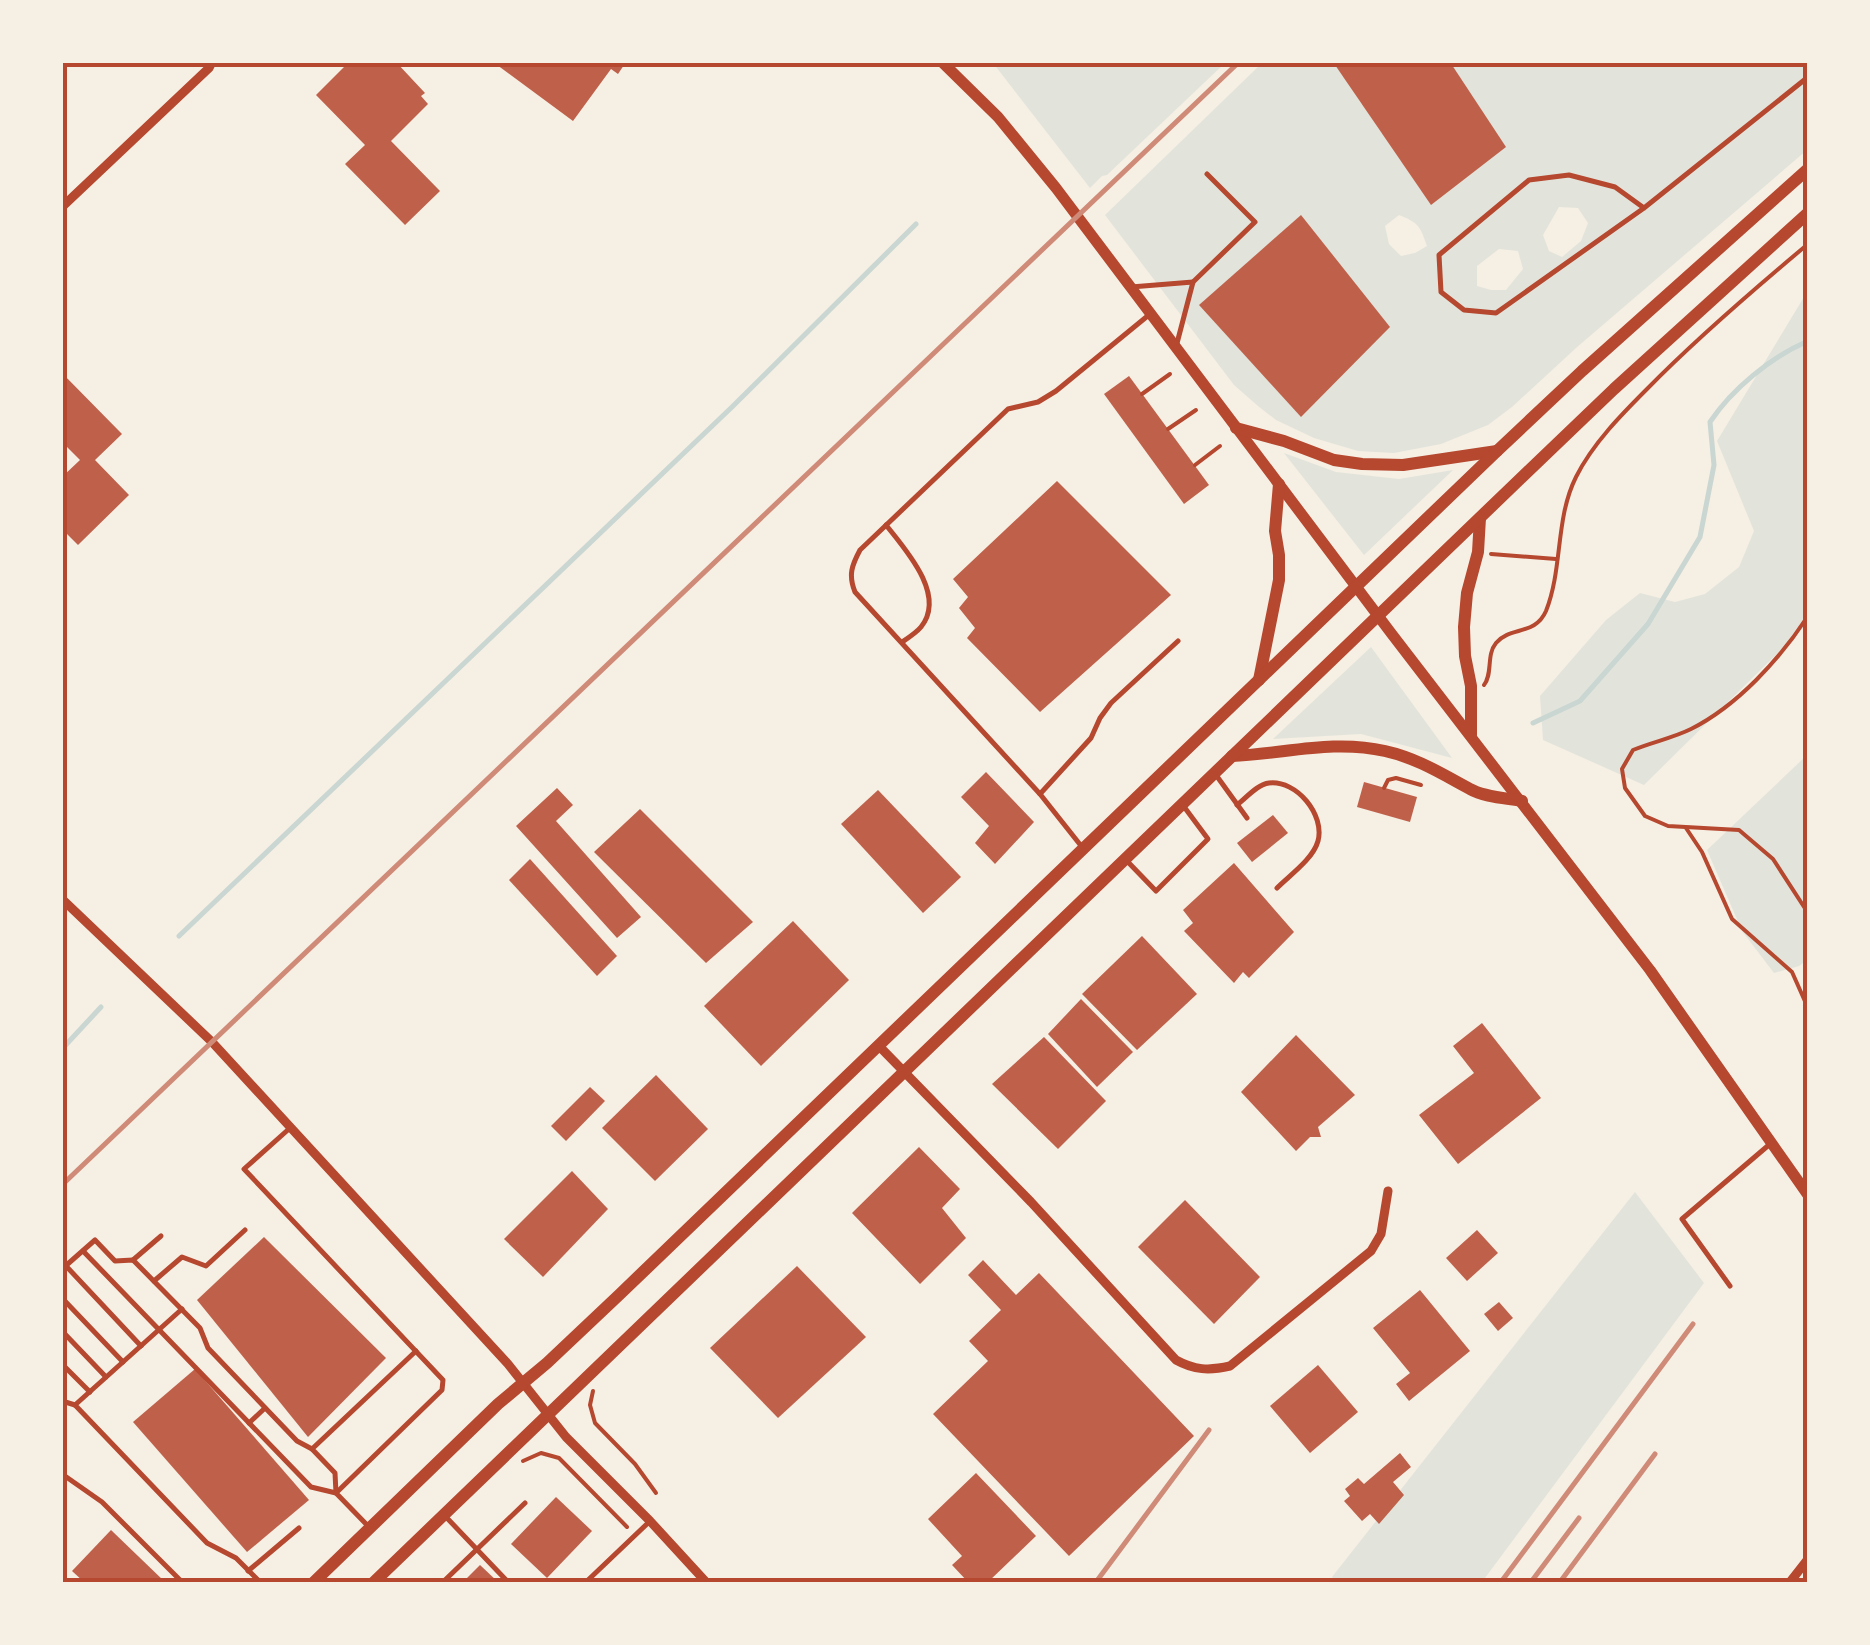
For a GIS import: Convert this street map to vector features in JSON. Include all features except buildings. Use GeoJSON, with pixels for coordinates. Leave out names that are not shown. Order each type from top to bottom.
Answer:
{"type":"FeatureCollection","features":[{"type":"Feature","properties":{"kind":"main road"},"geometry":{"type":"LineString","coordinates":[[314,1582],[605,1309],[1497,451],[1808,169]]}},
{"type":"Feature","properties":{"kind":"main road"},"geometry":{"type":"LineString","coordinates":[[374,1582],[1614,389],[1808,212]]}},
{"type":"Feature","properties":{"kind":"main road"},"geometry":{"type":"LineString","coordinates":[[1236,428],[1334,460],[1362,464],[1403,465],[1497,451]]}},
{"type":"Feature","properties":{"kind":"main road"},"geometry":{"type":"LineString","coordinates":[[1259,680],[1279,580],[1275,531],[1279,484]]}},
{"type":"Feature","properties":{"kind":"main road"},"geometry":{"type":"LineString","coordinates":[[1471,736],[1471,686],[1464,627],[1480,518]]}},
{"type":"Feature","properties":{"kind":"main road"},"geometry":{"type":"LineString","coordinates":[[1232,756],[1324,746],[1364,747],[1419,762],[1472,791],[1522,802]]}},
{"type":"Feature","properties":{"kind":"street"},"geometry":{"type":"LineString","coordinates":[[62,207],[212,62]]}},
{"type":"Feature","properties":{"kind":"street"},"geometry":{"type":"LineString","coordinates":[[947,64],[1023,146],[1650,970],[1808,1196]]}},
{"type":"Feature","properties":{"kind":"street"},"geometry":{"type":"LineString","coordinates":[[62,898],[212,1042],[497,1352],[566,1437],[706,1582]]}},
{"type":"Feature","properties":{"kind":"street"},"geometry":{"type":"LineString","coordinates":[[879,1046],[1031,1202],[1176,1360],[1191,1368],[1215,1370],[1230,1366],[1371,1251],[1381,1234],[1388,1191]]}},
{"type":"Feature","properties":{"kind":"street"},"geometry":{"type":"LineString","coordinates":[[1790,1582],[1808,1560]]}},
{"type":"Feature","properties":{"kind":"lane"},"geometry":{"type":"LineString","coordinates":[[1644,208],[1616,187],[1568,175],[1529,180],[1438,255],[1441,292],[1464,310],[1496,313],[1644,208],[1808,77]]}},
{"type":"Feature","properties":{"kind":"lane"},"geometry":{"type":"LineString","coordinates":[[1176,348],[1192,282],[1255,222],[1207,174]]}},
{"type":"Feature","properties":{"kind":"lane"},"geometry":{"type":"LineString","coordinates":[[1130,287],[1192,282]]}},
{"type":"Feature","properties":{"kind":"lane"},"geometry":{"type":"LineString","coordinates":[[1084,850],[1040,794],[855,592],[850,579],[860,550],[1008,408],[1038,402],[1056,391],[1150,314]]}},
{"type":"Feature","properties":{"kind":"lane"},"geometry":{"type":"LineString","coordinates":[[886,525],[916,563],[928,598],[928,615],[920,628],[902,642]]}},
{"type":"Feature","properties":{"kind":"lane"},"geometry":{"type":"LineString","coordinates":[[1040,794],[1091,738],[1111,703],[1178,641]]}},
{"type":"Feature","properties":{"kind":"lane"},"geometry":{"type":"LineString","coordinates":[[1214,773],[1247,818]]}},
{"type":"Feature","properties":{"kind":"lane"},"geometry":{"type":"LineString","coordinates":[[1237,805],[1265,784],[1274,783],[1297,793],[1316,813],[1319,831],[1315,847],[1277,888]]}},
{"type":"Feature","properties":{"kind":"lane"},"geometry":{"type":"LineString","coordinates":[[1125,858],[1156,890],[1208,839],[1182,804]]}},
{"type":"Feature","properties":{"kind":"lane"},"geometry":{"type":"LineString","coordinates":[[290,1128],[244,1169],[444,1380],[442,1390],[336,1493]]}},
{"type":"Feature","properties":{"kind":"lane"},"geometry":{"type":"LineString","coordinates":[[1730,1286],[1682,1219],[1770,1144]]}},
{"type":"Feature","properties":{"kind":"lane"},"geometry":{"type":"LineString","coordinates":[[154,1281],[182,1257],[206,1266],[245,1230]]}},
{"type":"Feature","properties":{"kind":"lane"},"geometry":{"type":"LineString","coordinates":[[141,1346],[64,1268],[95,1240],[115,1261],[133,1260],[161,1236]]}},
{"type":"Feature","properties":{"kind":"lane"},"geometry":{"type":"LineString","coordinates":[[83,1251],[311,1487],[336,1493],[370,1528]]}},
{"type":"Feature","properties":{"kind":"lane"},"geometry":{"type":"LineString","coordinates":[[133,1260],[200,1328],[208,1348],[297,1441],[312,1449],[335,1474],[336,1493]]}},
{"type":"Feature","properties":{"kind":"lane"},"geometry":{"type":"LineString","coordinates":[[62,1298],[123,1362]]}},
{"type":"Feature","properties":{"kind":"lane"},"geometry":{"type":"LineString","coordinates":[[75,1405],[182,1310]]}},
{"type":"Feature","properties":{"kind":"lane"},"geometry":{"type":"LineString","coordinates":[[62,1331],[106,1377]]}},
{"type":"Feature","properties":{"kind":"lane"},"geometry":{"type":"LineString","coordinates":[[312,1449],[416,1351]]}},
{"type":"Feature","properties":{"kind":"lane"},"geometry":{"type":"LineString","coordinates":[[62,1364],[90,1392]]}},
{"type":"Feature","properties":{"kind":"lane"},"geometry":{"type":"LineString","coordinates":[[62,1401],[75,1405],[208,1543],[236,1558],[260,1582]]}},
{"type":"Feature","properties":{"kind":"lane"},"geometry":{"type":"LineString","coordinates":[[249,1422],[265,1408]]}},
{"type":"Feature","properties":{"kind":"lane"},"geometry":{"type":"LineString","coordinates":[[62,1474],[102,1502],[182,1582]]}},
{"type":"Feature","properties":{"kind":"lane"},"geometry":{"type":"LineString","coordinates":[[443,1582],[525,1503]]}},
{"type":"Feature","properties":{"kind":"lane"},"geometry":{"type":"LineString","coordinates":[[444,1515],[508,1582]]}},
{"type":"Feature","properties":{"kind":"lane"},"geometry":{"type":"LineString","coordinates":[[586,1582],[650,1521]]}},
{"type":"Feature","properties":{"kind":"lane"},"geometry":{"type":"LineString","coordinates":[[248,1571],[300,1528]]}},
{"type":"Feature","properties":{"kind":"path"},"geometry":{"type":"LineString","coordinates":[[1481,686],[1488,682],[1496,643],[1532,627],[1542,617],[1550,595],[1561,518],[1575,478],[1594,448],[1668,367],[1808,244]]}},
{"type":"Feature","properties":{"kind":"path"},"geometry":{"type":"LineString","coordinates":[[1142,394],[1170,374]]}},
{"type":"Feature","properties":{"kind":"path"},"geometry":{"type":"LineString","coordinates":[[1168,430],[1196,410]]}},
{"type":"Feature","properties":{"kind":"path"},"geometry":{"type":"LineString","coordinates":[[1194,466],[1220,446]]}},
{"type":"Feature","properties":{"kind":"path"},"geometry":{"type":"LineString","coordinates":[[1489,554],[1556,559]]}},
{"type":"Feature","properties":{"kind":"path"},"geometry":{"type":"LineString","coordinates":[[1808,616],[1760,675],[1725,709],[1688,730],[1633,750],[1622,769],[1624,788],[1645,816],[1668,826],[1740,830],[1773,859],[1808,913]]}},
{"type":"Feature","properties":{"kind":"path"},"geometry":{"type":"LineString","coordinates":[[1384,788],[1388,780],[1396,778],[1421,785]]}},
{"type":"Feature","properties":{"kind":"path"},"geometry":{"type":"LineString","coordinates":[[1686,828],[1702,852],[1732,919],[1792,972],[1808,1008]]}},
{"type":"Feature","properties":{"kind":"path"},"geometry":{"type":"LineString","coordinates":[[590,1405],[595,1423],[635,1464],[656,1493]]}},
{"type":"Feature","properties":{"kind":"path"},"geometry":{"type":"LineString","coordinates":[[541,1453],[565,1463],[628,1528]]}},
{"type":"Feature","properties":{"kind":"shaded area"},"geometry":{"type":"Polygon","coordinates":[[[993,63],[1225,63],[1090,188],[993,63]]]}},
{"type":"Feature","properties":{"kind":"shaded area"},"geometry":{"type":"Polygon","coordinates":[[[1262,63],[1807,63],[1807,150],[1512,407],[1488,425],[1441,444],[1394,453],[1358,451],[1314,438],[1276,420],[1234,385],[1105,215],[1262,63]],[[1559,207],[1543,235],[1549,251],[1562,257],[1581,241],[1588,223],[1578,208],[1559,207]],[[1399,215],[1385,226],[1389,244],[1401,256],[1427,246],[1418,226],[1406,218],[1399,215]],[[1499,249],[1477,266],[1477,286],[1491,290],[1506,290],[1523,269],[1518,251],[1499,249]]]}},
{"type":"Feature","properties":{"kind":"shaded area"},"geometry":{"type":"Polygon","coordinates":[[[1807,292],[1807,624],[1644,785],[1543,740],[1540,696],[1606,620],[1640,593],[1675,602],[1705,594],[1739,567],[1754,531],[1717,441],[1807,292]]]}},
{"type":"Feature","properties":{"kind":"shaded area"},"geometry":{"type":"Polygon","coordinates":[[[1284,453],[1336,472],[1399,479],[1453,470],[1364,555],[1284,453]]]}},
{"type":"Feature","properties":{"kind":"shaded area"},"geometry":{"type":"Polygon","coordinates":[[[1371,647],[1452,758],[1361,734],[1273,739],[1371,647]]]}},
{"type":"Feature","properties":{"kind":"shaded area"},"geometry":{"type":"Polygon","coordinates":[[[1807,755],[1807,960],[1774,973],[1742,931],[1707,850],[1807,755]]]}},
{"type":"Feature","properties":{"kind":"shaded area"},"geometry":{"type":"Polygon","coordinates":[[[1635,1192],[1704,1283],[1482,1582],[1336,1582],[1332,1577],[1635,1192]]]}},
{"type":"Feature","properties":{"kind":"waterway"},"geometry":{"type":"LineString","coordinates":[[179,936],[732,407],[916,224]]}},
{"type":"Feature","properties":{"kind":"waterway"},"geometry":{"type":"LineString","coordinates":[[1533,723],[1580,701],[1648,624],[1700,537],[1714,465],[1710,422],[1753,375],[1808,341]]}},
{"type":"Feature","properties":{"kind":"waterway"},"geometry":{"type":"LineString","coordinates":[[62,1049],[101,1007]]}},
{"type":"Feature","properties":{"kind":"railway"},"geometry":{"type":"LineString","coordinates":[[62,1185],[1239,62]]}},
{"type":"Feature","properties":{"kind":"railway"},"geometry":{"type":"LineString","coordinates":[[1501,1582],[1693,1324]]}},
{"type":"Feature","properties":{"kind":"railway"},"geometry":{"type":"LineString","coordinates":[[1096,1582],[1209,1430]]}},
{"type":"Feature","properties":{"kind":"railway"},"geometry":{"type":"LineString","coordinates":[[1560,1582],[1655,1454]]}},
{"type":"Feature","properties":{"kind":"railway"},"geometry":{"type":"LineString","coordinates":[[1531,1582],[1579,1518]]}}]}
